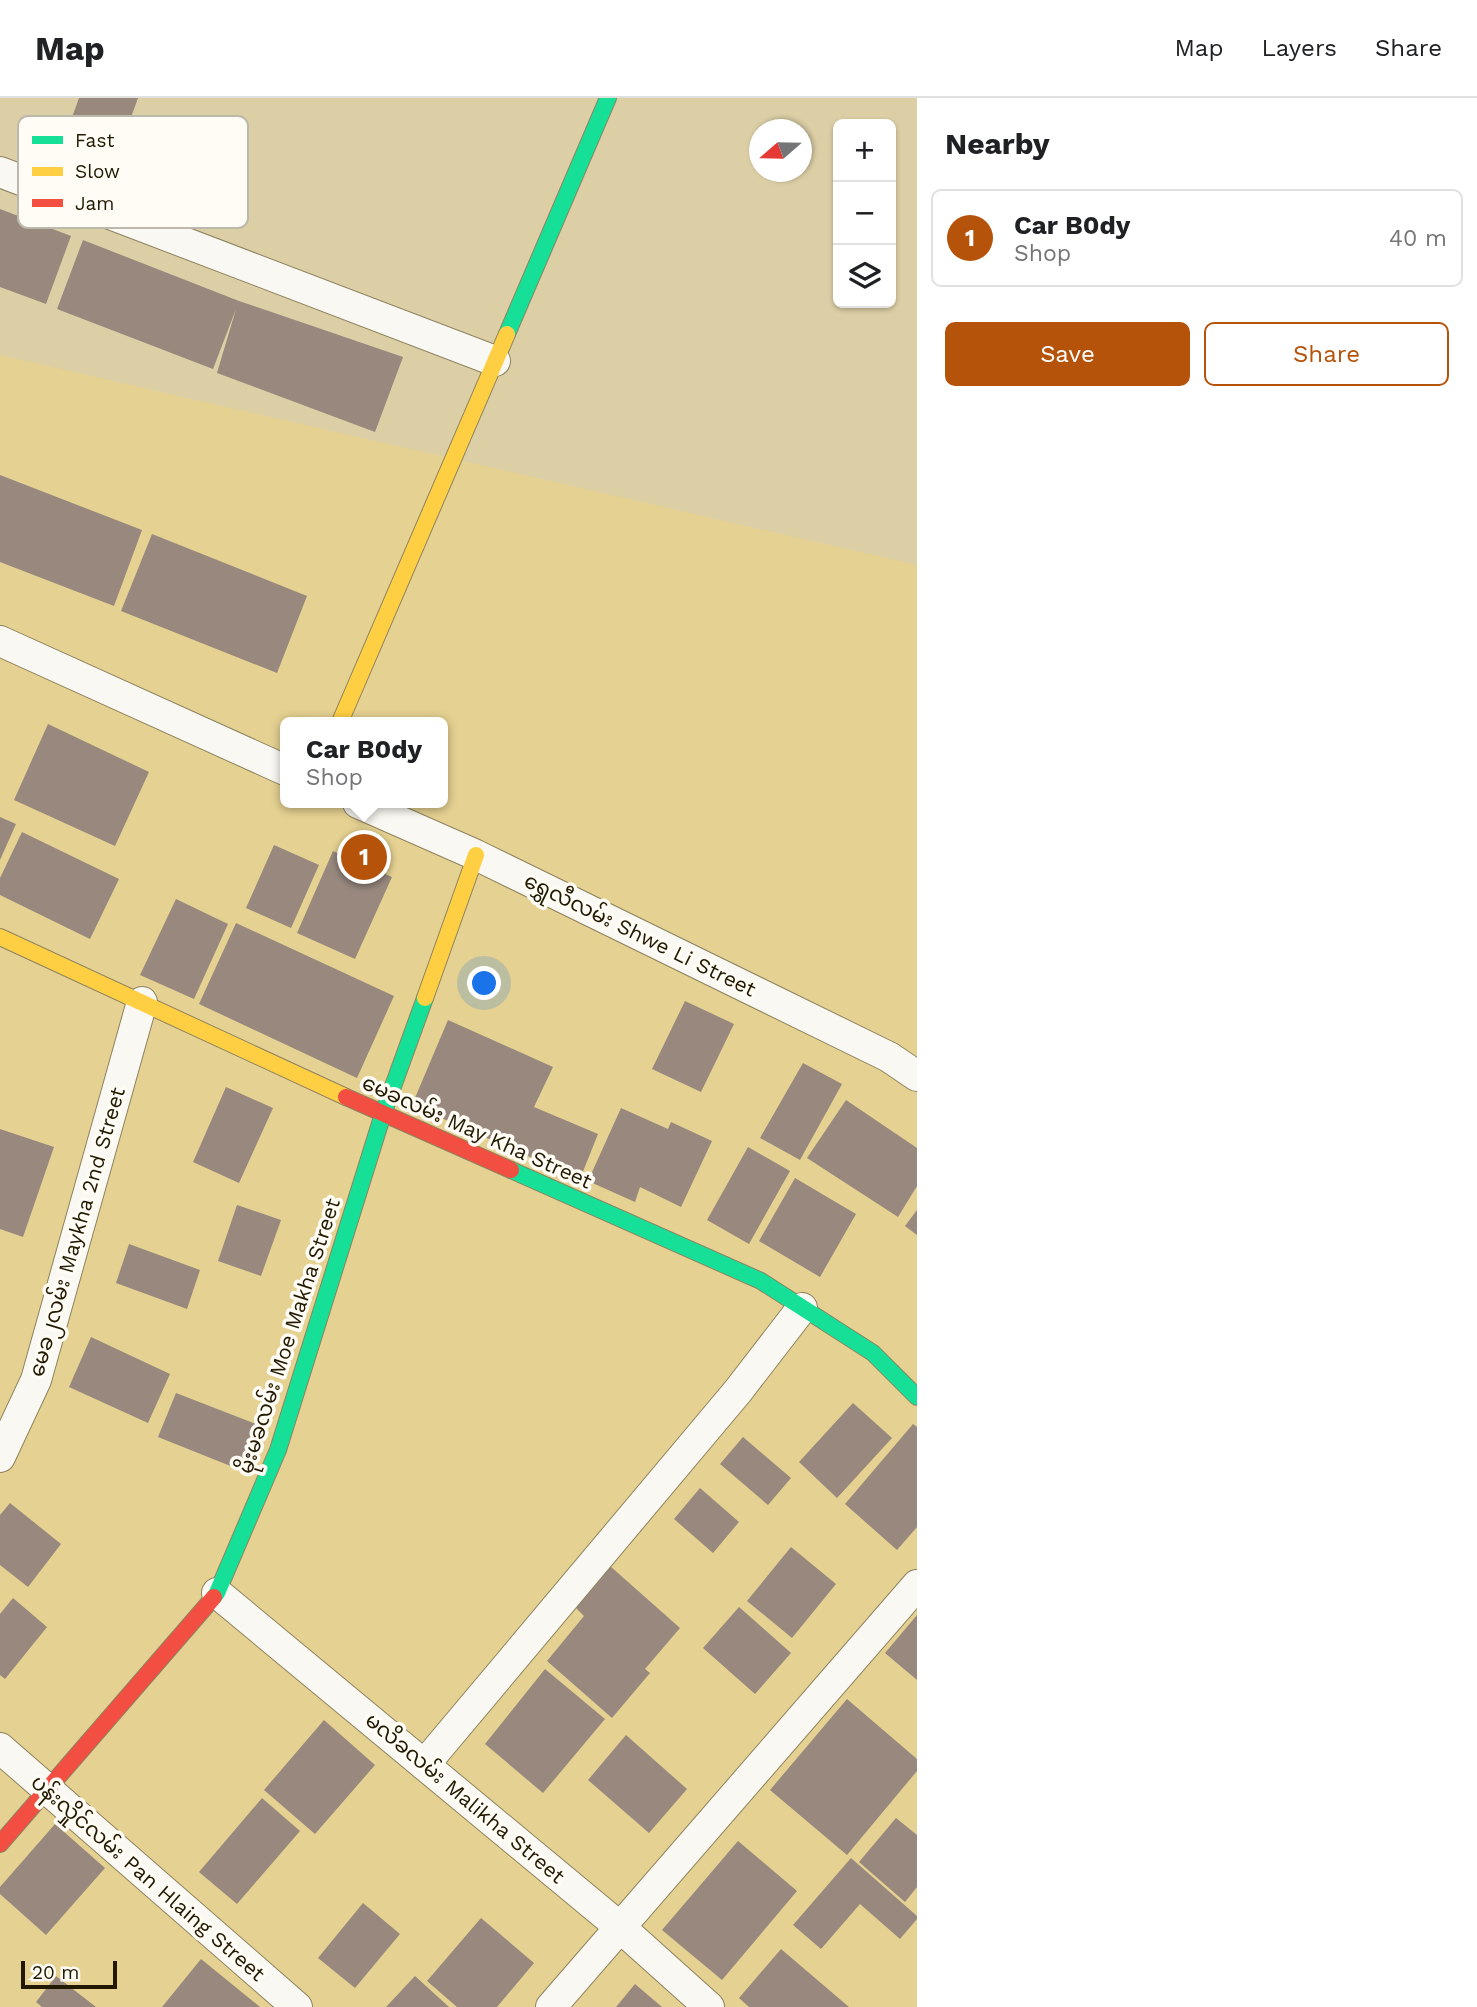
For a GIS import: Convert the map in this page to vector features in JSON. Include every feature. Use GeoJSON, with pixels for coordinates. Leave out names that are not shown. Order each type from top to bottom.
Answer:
{"type":"FeatureCollection","features":[{"type":"Feature","properties":{"kind":"street"},"geometry":{"type":"LineString","coordinates":[[342,717],[608,98]]}},
{"type":"Feature","properties":{"kind":"street"},"geometry":{"type":"LineString","coordinates":[[0,172],[18,179]]}},
{"type":"Feature","properties":{"kind":"street"},"geometry":{"type":"LineString","coordinates":[[147,228],[495,361]]}},
{"type":"Feature","properties":{"kind":"street"},"geometry":{"type":"LineString","coordinates":[[0,641],[280,768]]}},
{"type":"Feature","properties":{"kind":"street","name":"ရွှေလီလမ်း Shwe Li Street"},"geometry":{"type":"LineString","coordinates":[[369,808],[476,855],[889,1057],[917,1076]]}},
{"type":"Feature","properties":{"kind":"street","name":"မိုးမခလမ်း Moe Makha Street"},"geometry":{"type":"LineString","coordinates":[[0,1844],[217,1593],[278,1450],[383,1114],[476,855]]}},
{"type":"Feature","properties":{"kind":"street","name":"မေခလမ်း May Kha Street"},"geometry":{"type":"LineString","coordinates":[[0,937],[383,1114],[761,1281],[873,1353],[917,1397]]}},
{"type":"Feature","properties":{"kind":"street","name":"မေခ၂လမ်း Maykha 2nd Street"},"geometry":{"type":"LineString","coordinates":[[0,1457],[36,1380],[142,1002]]}},
{"type":"Feature","properties":{"kind":"street"},"geometry":{"type":"LineString","coordinates":[[424,1765],[738,1391],[802,1308]]}},
{"type":"Feature","properties":{"kind":"street"},"geometry":{"type":"LineString","coordinates":[[551,2007],[917,1585]]}},
{"type":"Feature","properties":{"kind":"street","name":"မလိခလမ်း Malikha Street"},"geometry":{"type":"LineString","coordinates":[[217,1593],[621,1928],[709,2007]]}},
{"type":"Feature","properties":{"kind":"street","name":"ပန်းလှိုင်လမ်း Pan Hlaing Street"},"geometry":{"type":"LineString","coordinates":[[0,1748],[297,2007]]}},
{"type":"Feature","properties":{"kind":"shaded area"},"geometry":{"type":"Polygon","coordinates":[[[0,355],[917,565],[917,2007],[0,2007],[0,355]]]}},
{"type":"Feature","properties":{"kind":"building"},"geometry":{"type":"Polygon","coordinates":[[[79,98],[138,98],[131,116],[72,116],[79,98]]]}},
{"type":"Feature","properties":{"kind":"building"},"geometry":{"type":"Polygon","coordinates":[[[0,209],[18,216],[18,228],[50,228],[71,236],[46,304],[0,287],[0,209]]]}},
{"type":"Feature","properties":{"kind":"building"},"geometry":{"type":"Polygon","coordinates":[[[83,240],[239,301],[403,357],[375,432],[217,373],[236,309],[213,369],[57,309],[83,240]]]}},
{"type":"Feature","properties":{"kind":"building"},"geometry":{"type":"Polygon","coordinates":[[[0,475],[142,530],[114,606],[0,562],[0,475]]]}},
{"type":"Feature","properties":{"kind":"building"},"geometry":{"type":"Polygon","coordinates":[[[152,534],[307,596],[277,673],[121,611],[152,534]]]}},
{"type":"Feature","properties":{"kind":"building"},"geometry":{"type":"Polygon","coordinates":[[[48,724],[149,772],[115,846],[14,800],[48,724]]]}},
{"type":"Feature","properties":{"kind":"building"},"geometry":{"type":"Polygon","coordinates":[[[0,817],[16,824],[0,860],[0,817]]]}},
{"type":"Feature","properties":{"kind":"building"},"geometry":{"type":"Polygon","coordinates":[[[22,832],[119,879],[90,939],[0,895],[0,878],[22,832]]]}},
{"type":"Feature","properties":{"kind":"building"},"geometry":{"type":"Polygon","coordinates":[[[274,845],[319,865],[291,928],[246,908],[274,845]]]}},
{"type":"Feature","properties":{"kind":"building"},"geometry":{"type":"Polygon","coordinates":[[[333,851],[392,877],[355,959],[297,933],[333,851]]]}},
{"type":"Feature","properties":{"kind":"building"},"geometry":{"type":"Polygon","coordinates":[[[176,899],[228,924],[194,999],[140,975],[176,899]]]}},
{"type":"Feature","properties":{"kind":"building"},"geometry":{"type":"Polygon","coordinates":[[[236,923],[394,996],[357,1078],[199,1004],[236,923]]]}},
{"type":"Feature","properties":{"kind":"building"},"geometry":{"type":"Polygon","coordinates":[[[685,1001],[734,1024],[701,1092],[652,1069],[685,1001]]]}},
{"type":"Feature","properties":{"kind":"building"},"geometry":{"type":"Polygon","coordinates":[[[448,1020],[553,1067],[534,1107],[598,1134],[580,1179],[412,1105],[448,1020]]]}},
{"type":"Feature","properties":{"kind":"building"},"geometry":{"type":"Polygon","coordinates":[[[803,1063],[842,1084],[800,1160],[760,1138],[803,1063]]]}},
{"type":"Feature","properties":{"kind":"building"},"geometry":{"type":"Polygon","coordinates":[[[226,1087],[273,1108],[239,1183],[193,1162],[226,1087]]]}},
{"type":"Feature","properties":{"kind":"building"},"geometry":{"type":"Polygon","coordinates":[[[846,1100],[917,1148],[917,1186],[898,1217],[807,1158],[846,1100]]]}},
{"type":"Feature","properties":{"kind":"building"},"geometry":{"type":"Polygon","coordinates":[[[621,1108],[668,1129],[671,1122],[712,1141],[681,1207],[640,1187],[635,1202],[588,1181],[621,1108]]]}},
{"type":"Feature","properties":{"kind":"building"},"geometry":{"type":"Polygon","coordinates":[[[0,1129],[54,1147],[23,1237],[0,1229],[0,1129]]]}},
{"type":"Feature","properties":{"kind":"building"},"geometry":{"type":"Polygon","coordinates":[[[748,1147],[790,1171],[749,1244],[707,1220],[748,1147]]]}},
{"type":"Feature","properties":{"kind":"building"},"geometry":{"type":"Polygon","coordinates":[[[795,1178],[856,1214],[820,1277],[759,1241],[795,1178]]]}},
{"type":"Feature","properties":{"kind":"building"},"geometry":{"type":"Polygon","coordinates":[[[237,1205],[281,1220],[261,1276],[218,1261],[237,1205]]]}},
{"type":"Feature","properties":{"kind":"building"},"geometry":{"type":"Polygon","coordinates":[[[917,1210],[917,1235],[905,1226],[917,1210]]]}},
{"type":"Feature","properties":{"kind":"building"},"geometry":{"type":"Polygon","coordinates":[[[129,1244],[200,1270],[187,1309],[116,1283],[129,1244]]]}},
{"type":"Feature","properties":{"kind":"building"},"geometry":{"type":"Polygon","coordinates":[[[91,1337],[170,1374],[148,1423],[69,1387],[91,1337]]]}},
{"type":"Feature","properties":{"kind":"building"},"geometry":{"type":"Polygon","coordinates":[[[176,1393],[261,1426],[243,1471],[158,1437],[176,1393]]]}},
{"type":"Feature","properties":{"kind":"building"},"geometry":{"type":"Polygon","coordinates":[[[853,1403],[892,1438],[837,1498],[799,1462],[853,1403]]]}},
{"type":"Feature","properties":{"kind":"building"},"geometry":{"type":"Polygon","coordinates":[[[913,1424],[917,1427],[917,1527],[897,1550],[845,1504],[913,1424]]]}},
{"type":"Feature","properties":{"kind":"building"},"geometry":{"type":"Polygon","coordinates":[[[743,1437],[791,1478],[768,1505],[720,1464],[743,1437]]]}},
{"type":"Feature","properties":{"kind":"building"},"geometry":{"type":"Polygon","coordinates":[[[700,1488],[739,1522],[713,1553],[674,1519],[700,1488]]]}},
{"type":"Feature","properties":{"kind":"building"},"geometry":{"type":"Polygon","coordinates":[[[10,1503],[61,1544],[28,1587],[0,1565],[0,1515],[10,1503]]]}},
{"type":"Feature","properties":{"kind":"building"},"geometry":{"type":"Polygon","coordinates":[[[791,1547],[836,1584],[792,1638],[747,1601],[791,1547]]]}},
{"type":"Feature","properties":{"kind":"building"},"geometry":{"type":"Polygon","coordinates":[[[610,1566],[680,1628],[645,1669],[650,1673],[612,1718],[547,1661],[584,1616],[575,1607],[610,1566]]]}},
{"type":"Feature","properties":{"kind":"building"},"geometry":{"type":"Polygon","coordinates":[[[13,1598],[47,1627],[5,1679],[0,1675],[0,1614],[13,1598]]]}},
{"type":"Feature","properties":{"kind":"building"},"geometry":{"type":"Polygon","coordinates":[[[739,1607],[791,1653],[755,1694],[703,1648],[739,1607]]]}},
{"type":"Feature","properties":{"kind":"building"},"geometry":{"type":"Polygon","coordinates":[[[917,1615],[917,1680],[885,1653],[917,1615]]]}},
{"type":"Feature","properties":{"kind":"building"},"geometry":{"type":"Polygon","coordinates":[[[545,1669],[605,1719],[543,1793],[485,1744],[545,1669]]]}},
{"type":"Feature","properties":{"kind":"building"},"geometry":{"type":"Polygon","coordinates":[[[847,1699],[917,1759],[917,1771],[847,1855],[770,1790],[847,1699]]]}},
{"type":"Feature","properties":{"kind":"building"},"geometry":{"type":"Polygon","coordinates":[[[324,1720],[375,1765],[315,1834],[264,1790],[324,1720]]]}},
{"type":"Feature","properties":{"kind":"building"},"geometry":{"type":"Polygon","coordinates":[[[626,1735],[687,1789],[649,1833],[588,1780],[626,1735]]]}},
{"type":"Feature","properties":{"kind":"building"},"geometry":{"type":"Polygon","coordinates":[[[262,1798],[300,1831],[237,1904],[199,1872],[262,1798]]]}},
{"type":"Feature","properties":{"kind":"building"},"geometry":{"type":"Polygon","coordinates":[[[896,1818],[917,1835],[917,1887],[905,1902],[859,1862],[896,1818]]]}},
{"type":"Feature","properties":{"kind":"building"},"geometry":{"type":"Polygon","coordinates":[[[55,1824],[105,1868],[46,1935],[0,1894],[0,1887],[55,1824]]]}},
{"type":"Feature","properties":{"kind":"building"},"geometry":{"type":"Polygon","coordinates":[[[738,1841],[797,1891],[722,1980],[662,1930],[738,1841]]]}},
{"type":"Feature","properties":{"kind":"building"},"geometry":{"type":"Polygon","coordinates":[[[851,1858],[917,1916],[917,1919],[900,1939],[860,1904],[821,1949],[793,1925],[851,1858]]]}},
{"type":"Feature","properties":{"kind":"building"},"geometry":{"type":"Polygon","coordinates":[[[363,1903],[400,1934],[355,1988],[318,1958],[363,1903]]]}},
{"type":"Feature","properties":{"kind":"building"},"geometry":{"type":"Polygon","coordinates":[[[481,1918],[534,1963],[497,2007],[457,2007],[427,1981],[481,1918]]]}},
{"type":"Feature","properties":{"kind":"building"},"geometry":{"type":"Polygon","coordinates":[[[781,1949],[849,2007],[749,2007],[739,1998],[781,1949]]]}},
{"type":"Feature","properties":{"kind":"building"},"geometry":{"type":"Polygon","coordinates":[[[201,1959],[260,2007],[162,2007],[201,1959]]]}},
{"type":"Feature","properties":{"kind":"building"},"geometry":{"type":"Polygon","coordinates":[[[56,1976],[96,2007],[42,2007],[36,2002],[56,1976]]]}},
{"type":"Feature","properties":{"kind":"building"},"geometry":{"type":"Polygon","coordinates":[[[415,1976],[449,2007],[386,2007],[415,1976]]]}},
{"type":"Feature","properties":{"kind":"building"},"geometry":{"type":"Polygon","coordinates":[[[635,1984],[662,2007],[616,2007],[635,1984]]]}},
{"type":"Feature","properties":{"kind":"traffic: fast"},"geometry":{"type":"LineString","coordinates":[[507,334],[608,98]]}},
{"type":"Feature","properties":{"kind":"traffic: fast"},"geometry":{"type":"LineString","coordinates":[[214,1597],[278,1450],[383,1114],[425,998]]}},
{"type":"Feature","properties":{"kind":"traffic: fast"},"geometry":{"type":"LineString","coordinates":[[511,1170],[761,1281],[873,1353],[917,1397]]}},
{"type":"Feature","properties":{"kind":"traffic: slow"},"geometry":{"type":"LineString","coordinates":[[342,717],[507,334]]}},
{"type":"Feature","properties":{"kind":"traffic: slow"},"geometry":{"type":"LineString","coordinates":[[425,998],[476,855]]}},
{"type":"Feature","properties":{"kind":"traffic: slow"},"geometry":{"type":"LineString","coordinates":[[0,937],[346,1097]]}},
{"type":"Feature","properties":{"kind":"traffic: jam"},"geometry":{"type":"LineString","coordinates":[[346,1097],[511,1170]]}},
{"type":"Feature","properties":{"kind":"traffic: jam"},"geometry":{"type":"LineString","coordinates":[[0,1844],[214,1597]]}},
{"type":"Feature","properties":{"kind":"place","name":"Car B0dy"},"geometry":{"type":"Point","coordinates":[364,857]}}]}
